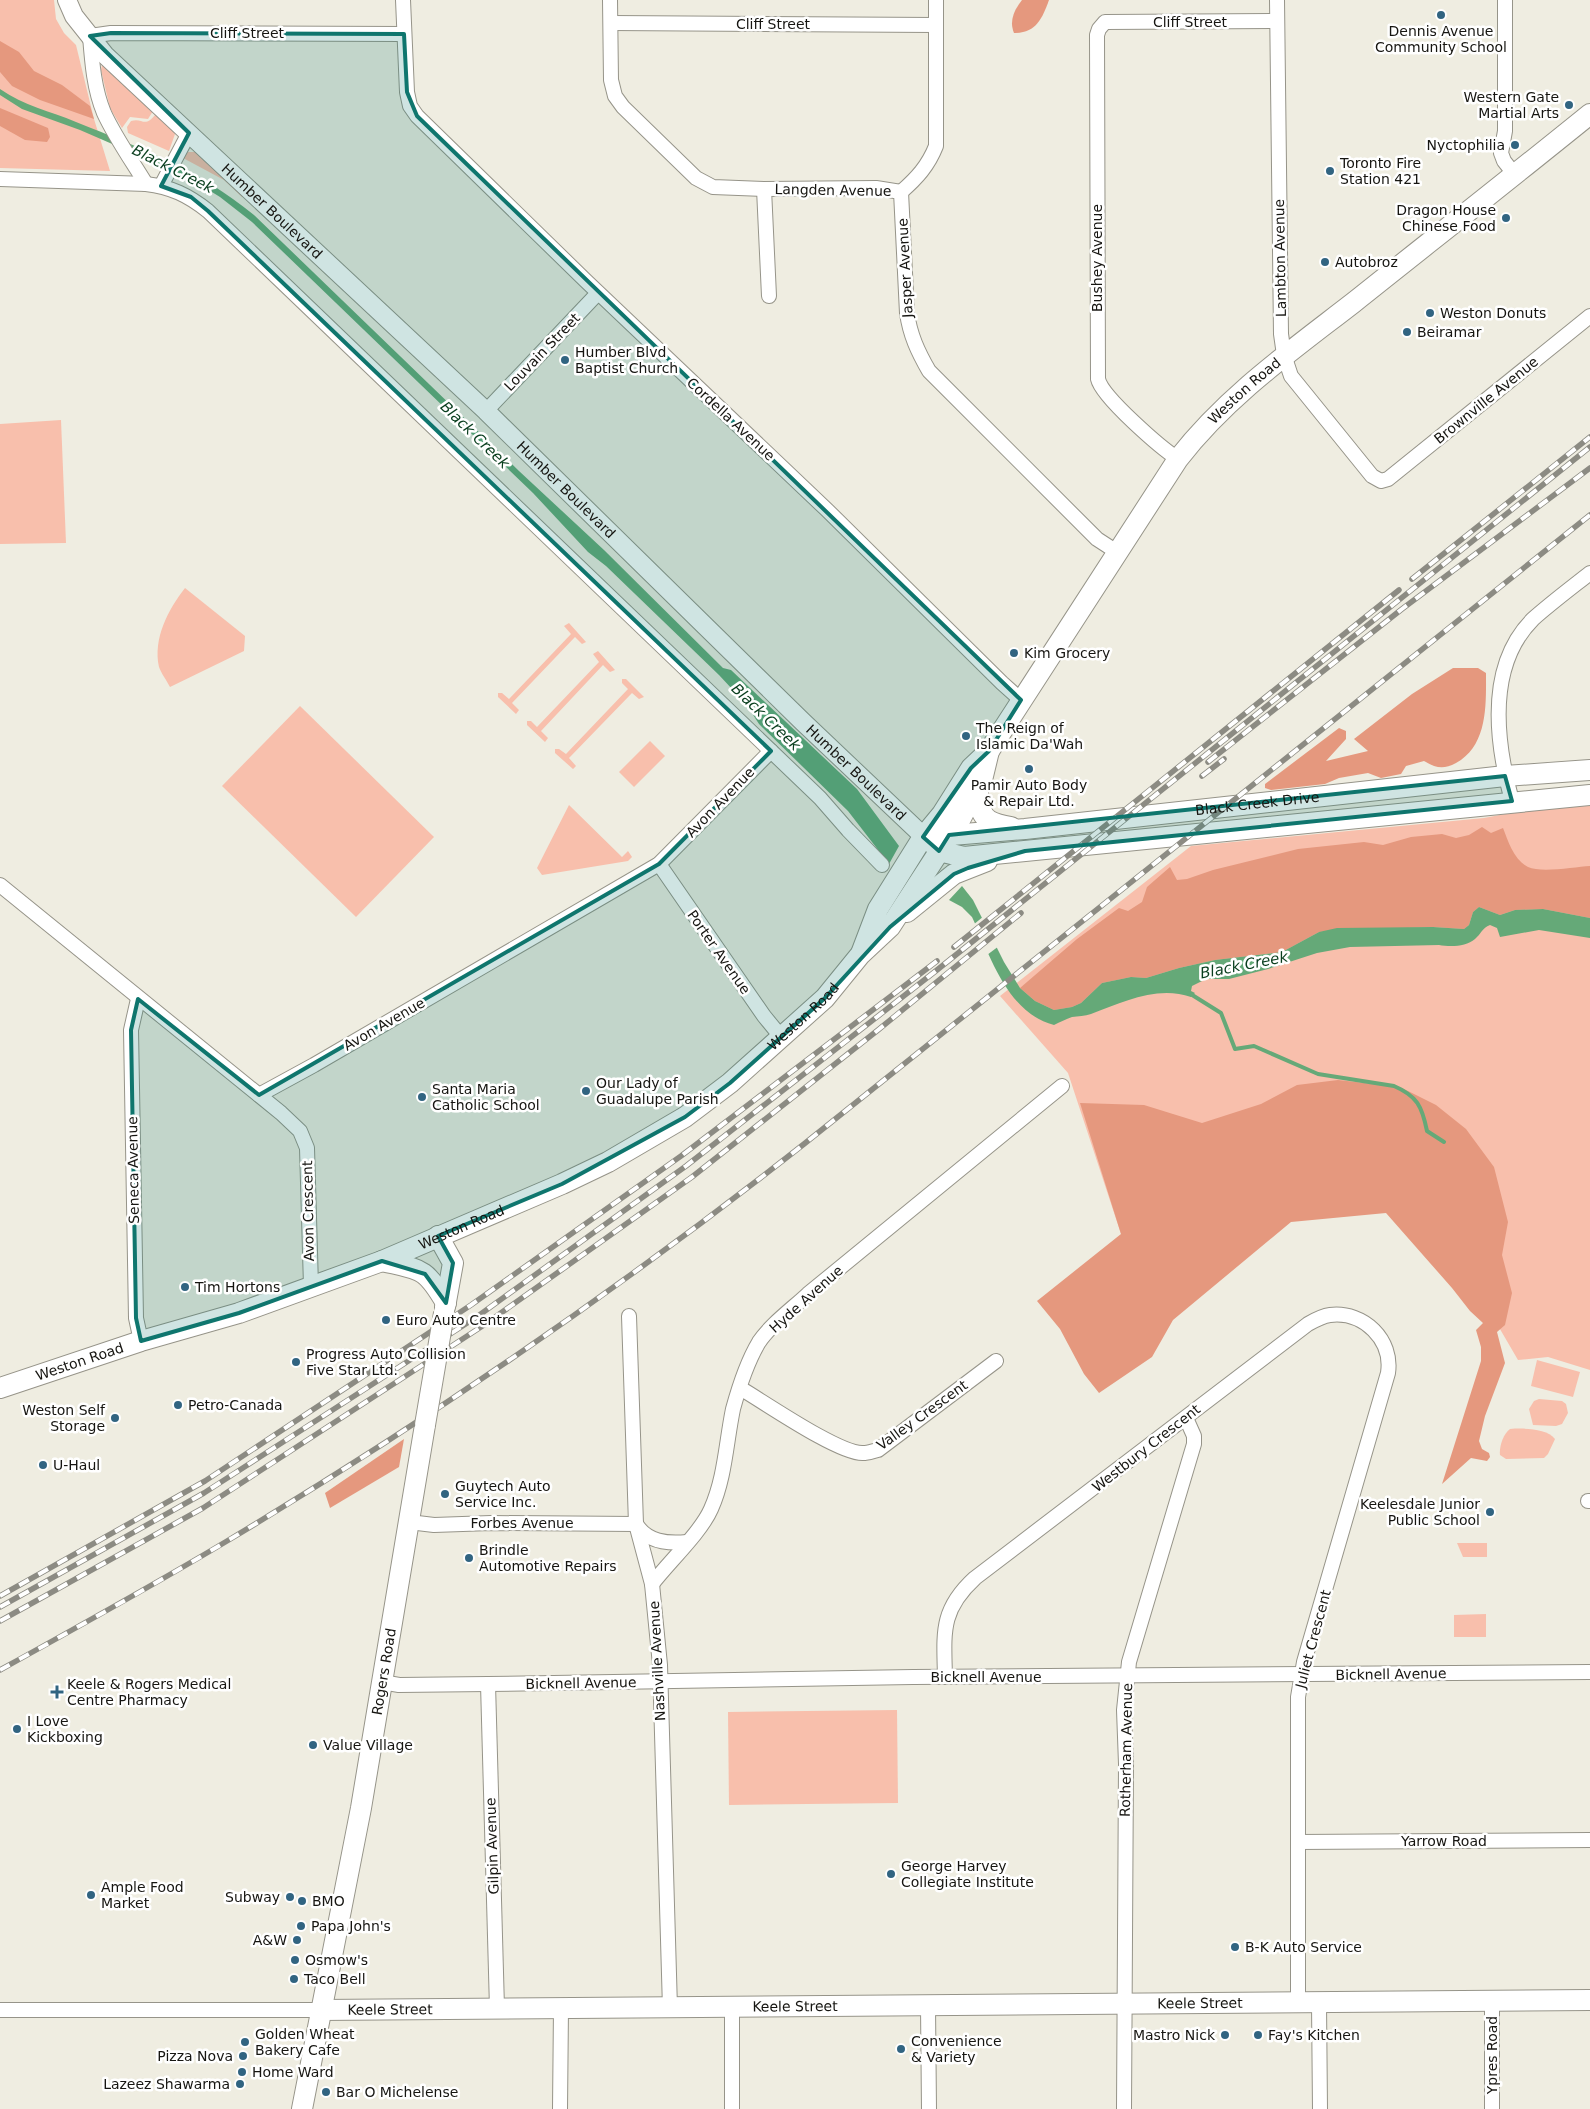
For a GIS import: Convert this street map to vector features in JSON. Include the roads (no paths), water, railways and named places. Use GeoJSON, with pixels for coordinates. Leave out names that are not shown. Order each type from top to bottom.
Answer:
{"type":"FeatureCollection","features":[{"type":"Feature","properties":{"kind":"main road","name":"Weston Road"},"geometry":{"type":"LineString","coordinates":[[0,1388],[141,1341],[239,1313],[382,1261],[562,1184],[608,1162],[685,1117],[730,1083],[825,998],[860,955],[890,927],[937,840],[942,814],[971,768],[989,751],[1178,459],[1214,417],[1284,355],[1514,176],[1590,114]]}},
{"type":"Feature","properties":{"kind":"main road","name":"Weston Road"},"geometry":{"type":"LineString","coordinates":[[860,955],[878,909],[937,840],[961,818],[982,776],[989,751]]}},
{"type":"Feature","properties":{"kind":"main road","name":"Black Creek Drive"},"geometry":{"type":"LineString","coordinates":[[937,840],[1505,776],[1590,770]]}},
{"type":"Feature","properties":{"kind":"main road"},"geometry":{"type":"LineString","coordinates":[[982,776],[978,789],[978,799],[980,812],[986,820],[994,824],[1025,829]]}},
{"type":"Feature","properties":{"kind":"main road","name":"Black Creek Drive"},"geometry":{"type":"LineString","coordinates":[[937,840],[964,857],[1512,801],[1590,795]]}},
{"type":"Feature","properties":{"kind":"main road"},"geometry":{"type":"LineString","coordinates":[[890,927],[954,874],[980,863],[1025,850]]}},
{"type":"Feature","properties":{"kind":"main road","name":"Rogers Road"},"geometry":{"type":"LineString","coordinates":[[302,2109],[361,1808],[453,1263],[438,1236]]}},
{"type":"Feature","properties":{"kind":"main road"},"geometry":{"type":"LineString","coordinates":[[382,1261],[418,1270],[425,1274],[432,1280],[445,1308]]}},
{"type":"Feature","properties":{"kind":"main road","name":"Keele Street"},"geometry":{"type":"LineString","coordinates":[[320,2010],[1590,2000]]}},
{"type":"Feature","properties":{"kind":"street","name":"Humber Boulevard"},"geometry":{"type":"LineString","coordinates":[[67,0],[74,16],[105,55],[486,411],[803,722],[937,840]]}},
{"type":"Feature","properties":{"kind":"street","name":"Cordella Avenue"},"geometry":{"type":"LineString","coordinates":[[403,0],[407,92],[410,106],[417,116],[598,293],[827,510],[1002,683],[1022,700]]}},
{"type":"Feature","properties":{"kind":"street","name":"Langden Avenue"},"geometry":{"type":"LineString","coordinates":[[610,0],[612,80],[615,96],[696,178],[713,187],[764,189],[876,188],[901,192]]}},
{"type":"Feature","properties":{"kind":"street"},"geometry":{"type":"LineString","coordinates":[[901,192],[916,180],[929,162],[936,146],[936,0]]}},
{"type":"Feature","properties":{"kind":"street","name":"Lambton Avenue"},"geometry":{"type":"LineString","coordinates":[[1277,0],[1282,334],[1284,355],[1291,376],[1372,476],[1381,481]]}},
{"type":"Feature","properties":{"kind":"street"},"geometry":{"type":"LineString","coordinates":[[1505,0],[1505,131],[1501,153],[1514,176]]}},
{"type":"Feature","properties":{"kind":"street","name":"Cliff Street"},"geometry":{"type":"LineString","coordinates":[[1102,24],[1105,22],[1277,21]]}},
{"type":"Feature","properties":{"kind":"street","name":"Cliff Street"},"geometry":{"type":"LineString","coordinates":[[611,23],[936,25]]}},
{"type":"Feature","properties":{"kind":"street","name":"Bushey Avenue"},"geometry":{"type":"LineString","coordinates":[[1102,24],[1097,35],[1098,379],[1104,391],[1159,446],[1178,459]]}},
{"type":"Feature","properties":{"kind":"street","name":"Cliff Street"},"geometry":{"type":"LineString","coordinates":[[90,36],[111,33],[404,34]]}},
{"type":"Feature","properties":{"kind":"street"},"geometry":{"type":"LineString","coordinates":[[90,36],[99,100],[110,123],[146,184]]}},
{"type":"Feature","properties":{"kind":"street"},"geometry":{"type":"LineString","coordinates":[[164,180],[189,134]]}},
{"type":"Feature","properties":{"kind":"street"},"geometry":{"type":"LineString","coordinates":[[0,179],[146,184],[164,180],[208,210],[820,798],[882,865]]}},
{"type":"Feature","properties":{"kind":"street","name":"Langden Avenue"},"geometry":{"type":"LineString","coordinates":[[764,189],[769,296]]}},
{"type":"Feature","properties":{"kind":"street","name":"Jasper Avenue"},"geometry":{"type":"LineString","coordinates":[[901,192],[909,329],[916,349],[929,371],[1098,539],[1117,552]]}},
{"type":"Feature","properties":{"kind":"street","name":"Louvain Street"},"geometry":{"type":"LineString","coordinates":[[486,411],[598,293]]}},
{"type":"Feature","properties":{"kind":"street","name":"Brownville Avenue"},"geometry":{"type":"LineString","coordinates":[[1381,481],[1388,479],[1590,316]]}},
{"type":"Feature","properties":{"kind":"street"},"geometry":{"type":"LineString","coordinates":[[1512,801],[1505,776],[1501,744],[1499,691],[1505,666],[1518,638],[1533,620],[1590,573]]}},
{"type":"Feature","properties":{"kind":"street","name":"Avon Avenue"},"geometry":{"type":"LineString","coordinates":[[259,1095],[659,864],[771,751]]}},
{"type":"Feature","properties":{"kind":"street","name":"Porter Avenue"},"geometry":{"type":"LineString","coordinates":[[659,864],[764,1016],[782,1038]]}},
{"type":"Feature","properties":{"kind":"street"},"geometry":{"type":"LineString","coordinates":[[0,885],[259,1095]]}},
{"type":"Feature","properties":{"kind":"street","name":"Seneca Avenue"},"geometry":{"type":"LineString","coordinates":[[138,998],[131,1030],[136,1318],[141,1341]]}},
{"type":"Feature","properties":{"kind":"street","name":"Hyde Avenue"},"geometry":{"type":"LineString","coordinates":[[652,1584],[707,1517],[716,1497],[734,1409],[740,1388],[759,1342],[772,1327],[808,1294],[1062,1086]]}},
{"type":"Feature","properties":{"kind":"street","name":"Avon Crescent"},"geometry":{"type":"LineString","coordinates":[[259,1095],[300,1131],[307,1148],[311,1286]]}},
{"type":"Feature","properties":{"kind":"street","name":"Westbury Crescent"},"geometry":{"type":"LineString","coordinates":[[945,1677],[944,1639],[947,1617],[957,1597],[965,1588],[1296,1333],[1320,1317],[1328,1315],[1347,1316],[1359,1320],[1371,1327],[1380,1337],[1388,1359],[1388,1373]]}},
{"type":"Feature","properties":{"kind":"street","name":"Nashville Avenue"},"geometry":{"type":"LineString","coordinates":[[629,1316],[636,1524],[652,1584],[661,1682],[670,2008]]}},
{"type":"Feature","properties":{"kind":"street","name":"Valley Crescent"},"geometry":{"type":"LineString","coordinates":[[740,1388],[846,1450],[863,1453],[878,1450],[996,1362]]}},
{"type":"Feature","properties":{"kind":"street","name":"Juliet Crescent"},"geometry":{"type":"LineString","coordinates":[[1298,2003],[1298,1697],[1302,1675],[1388,1373]]}},
{"type":"Feature","properties":{"kind":"street","name":"Rotherham Avenue"},"geometry":{"type":"LineString","coordinates":[[1124,2109],[1124,1710],[1127,1676],[1131,1654],[1194,1444],[1194,1436],[1186,1418]]}},
{"type":"Feature","properties":{"kind":"street","name":"Forbes Avenue"},"geometry":{"type":"LineString","coordinates":[[409,1522],[434,1525],[491,1523],[636,1524]]}},
{"type":"Feature","properties":{"kind":"street"},"geometry":{"type":"LineString","coordinates":[[636,1524],[644,1534],[655,1540],[687,1542]]}},
{"type":"Feature","properties":{"kind":"street","name":"Bicknell Avenue"},"geometry":{"type":"LineString","coordinates":[[382,1682],[399,1685],[945,1677],[1590,1672]]}},
{"type":"Feature","properties":{"kind":"street","name":"Gilpin Avenue"},"geometry":{"type":"LineString","coordinates":[[488,1684],[497,2008]]}},
{"type":"Feature","properties":{"kind":"street","name":"Yarrow Road"},"geometry":{"type":"LineString","coordinates":[[1298,1842],[1590,1840]]}},
{"type":"Feature","properties":{"kind":"street","name":"Ypres Road"},"geometry":{"type":"LineString","coordinates":[[1492,2001],[1492,2109]]}},
{"type":"Feature","properties":{"kind":"street"},"geometry":{"type":"LineString","coordinates":[[1319,2003],[1320,2109]]}},
{"type":"Feature","properties":{"kind":"street"},"geometry":{"type":"LineString","coordinates":[[928,2006],[929,2109]]}},
{"type":"Feature","properties":{"kind":"street"},"geometry":{"type":"LineString","coordinates":[[732,2007],[732,2109]]}},
{"type":"Feature","properties":{"kind":"street"},"geometry":{"type":"LineString","coordinates":[[560,2008],[560,2109]]}},
{"type":"Feature","properties":{"kind":"street","name":"Keele Street"},"geometry":{"type":"LineString","coordinates":[[0,2010],[320,2010]]}},
{"type":"Feature","properties":{"kind":"water","name":"Black Creek"},"geometry":{"type":"Polygon","coordinates":[[[0,89],[28,104],[169,161],[212,185],[254,215],[519,471],[604,550],[723,668],[731,670],[857,789],[899,846],[889,864],[848,811],[759,724],[746,704],[719,675],[606,566],[588,552],[533,493],[252,222],[220,197],[186,176],[80,130],[22,109],[0,95],[0,89]]]}},
{"type":"Feature","properties":{"kind":"water","name":"Black Creek"},"geometry":{"type":"Polygon","coordinates":[[[962,886],[973,900],[1004,962],[1020,988],[1035,1001],[1054,1010],[1072,1007],[1081,1003],[1102,983],[1131,977],[1146,978],[1215,960],[1282,952],[1319,932],[1337,928],[1433,927],[1464,929],[1469,925],[1473,912],[1479,907],[1500,915],[1515,910],[1543,909],[1590,918],[1590,938],[1539,930],[1500,937],[1497,928],[1490,925],[1471,942],[1458,946],[1350,947],[1317,953],[1229,979],[1206,979],[1192,986],[1191,991],[1195,993],[1191,997],[1166,993],[1140,996],[1091,1014],[1072,1017],[1054,1025],[1038,1018],[1024,1008],[1012,996],[1002,981],[972,917],[962,907],[949,900],[962,886]]]}},
{"type":"Feature","properties":{"kind":"waterway"},"geometry":{"type":"LineString","coordinates":[[1189,993],[1221,1013],[1235,1049],[1254,1046],[1318,1074],[1394,1086],[1413,1098],[1423,1115],[1427,1131],[1444,1142]]}},
{"type":"Feature","properties":{"kind":"railway"},"geometry":{"type":"LineString","coordinates":[[1412,579],[1590,437]]}},
{"type":"Feature","properties":{"kind":"railway"},"geometry":{"type":"LineString","coordinates":[[0,1607],[204,1493],[478,1316],[686,1166],[937,970],[1590,447]]}},
{"type":"Feature","properties":{"kind":"railway"},"geometry":{"type":"LineString","coordinates":[[1208,762],[1402,609],[1590,468]]}},
{"type":"Feature","properties":{"kind":"railway"},"geometry":{"type":"LineString","coordinates":[[0,1670],[199,1558],[376,1449],[522,1352],[665,1250],[804,1144],[1590,515]]}},
{"type":"Feature","properties":{"kind":"railway"},"geometry":{"type":"LineString","coordinates":[[954,947],[1399,590]]}},
{"type":"Feature","properties":{"kind":"railway"},"geometry":{"type":"LineString","coordinates":[[1202,776],[1224,759]]}},
{"type":"Feature","properties":{"kind":"railway"},"geometry":{"type":"LineString","coordinates":[[0,1621],[203,1508],[484,1325],[692,1177],[878,1030],[1021,913]]}},
{"type":"Feature","properties":{"kind":"railway"},"geometry":{"type":"LineString","coordinates":[[0,1596],[205,1481],[471,1305],[681,1156],[937,961]]}},
{"type":"Feature","properties":{"kind":"place","name":"Dennis Avenue Community School"},"geometry":{"type":"Point","coordinates":[1441,15]}},
{"type":"Feature","properties":{"kind":"place","name":"Western Gate Martial Arts"},"geometry":{"type":"Point","coordinates":[1569,105]}},
{"type":"Feature","properties":{"kind":"place","name":"Nyctophilia"},"geometry":{"type":"Point","coordinates":[1515,145]}},
{"type":"Feature","properties":{"kind":"place","name":"Toronto Fire Station 421"},"geometry":{"type":"Point","coordinates":[1330,171]}},
{"type":"Feature","properties":{"kind":"place","name":"Dragon House Chinese Food"},"geometry":{"type":"Point","coordinates":[1506,218]}},
{"type":"Feature","properties":{"kind":"place","name":"Autobroz"},"geometry":{"type":"Point","coordinates":[1325,262]}},
{"type":"Feature","properties":{"kind":"place","name":"Weston Donuts"},"geometry":{"type":"Point","coordinates":[1430,313]}},
{"type":"Feature","properties":{"kind":"place","name":"Beiramar"},"geometry":{"type":"Point","coordinates":[1407,332]}},
{"type":"Feature","properties":{"kind":"place","name":"Humber Blvd Baptist Church"},"geometry":{"type":"Point","coordinates":[565,360]}},
{"type":"Feature","properties":{"kind":"place","name":"Kim Grocery"},"geometry":{"type":"Point","coordinates":[1014,653]}},
{"type":"Feature","properties":{"kind":"place","name":"The Reign of Islamic Da'Wah"},"geometry":{"type":"Point","coordinates":[966,736]}},
{"type":"Feature","properties":{"kind":"place","name":"Pamir Auto Body & Repair Ltd."},"geometry":{"type":"Point","coordinates":[1029,769]}},
{"type":"Feature","properties":{"kind":"place","name":"Our Lady of Guadalupe Parish"},"geometry":{"type":"Point","coordinates":[586,1091]}},
{"type":"Feature","properties":{"kind":"place","name":"Santa Maria Catholic School"},"geometry":{"type":"Point","coordinates":[422,1097]}},
{"type":"Feature","properties":{"kind":"place","name":"Tim Hortons"},"geometry":{"type":"Point","coordinates":[185,1287]}},
{"type":"Feature","properties":{"kind":"place","name":"Euro Auto Centre"},"geometry":{"type":"Point","coordinates":[386,1320]}},
{"type":"Feature","properties":{"kind":"place","name":"Progress Auto Collision Five Star Ltd."},"geometry":{"type":"Point","coordinates":[296,1362]}},
{"type":"Feature","properties":{"kind":"place","name":"Petro-Canada"},"geometry":{"type":"Point","coordinates":[178,1405]}},
{"type":"Feature","properties":{"kind":"place","name":"Weston Self Storage"},"geometry":{"type":"Point","coordinates":[115,1418]}},
{"type":"Feature","properties":{"kind":"place","name":"U-Haul"},"geometry":{"type":"Point","coordinates":[43,1465]}},
{"type":"Feature","properties":{"kind":"place","name":"Guytech Auto Service Inc."},"geometry":{"type":"Point","coordinates":[445,1494]}},
{"type":"Feature","properties":{"kind":"place","name":"Keelesdale Junior Public School"},"geometry":{"type":"Point","coordinates":[1490,1512]}},
{"type":"Feature","properties":{"kind":"place","name":"Brindle Automotive Repairs"},"geometry":{"type":"Point","coordinates":[469,1558]}},
{"type":"Feature","properties":{"kind":"place","name":"Keele & Rogers Medical Centre Pharmacy"},"geometry":{"type":"Point","coordinates":[57,1692]}},
{"type":"Feature","properties":{"kind":"place","name":"I Love Kickboxing"},"geometry":{"type":"Point","coordinates":[17,1729]}},
{"type":"Feature","properties":{"kind":"place","name":"Value Village"},"geometry":{"type":"Point","coordinates":[313,1745]}},
{"type":"Feature","properties":{"kind":"place","name":"George Harvey Collegiate Institute"},"geometry":{"type":"Point","coordinates":[891,1874]}},
{"type":"Feature","properties":{"kind":"place","name":"Ample Food Market"},"geometry":{"type":"Point","coordinates":[91,1895]}},
{"type":"Feature","properties":{"kind":"place","name":"Subway"},"geometry":{"type":"Point","coordinates":[290,1897]}},
{"type":"Feature","properties":{"kind":"place","name":"BMO"},"geometry":{"type":"Point","coordinates":[302,1901]}},
{"type":"Feature","properties":{"kind":"place","name":"Papa John's"},"geometry":{"type":"Point","coordinates":[301,1926]}},
{"type":"Feature","properties":{"kind":"place","name":"A&W"},"geometry":{"type":"Point","coordinates":[297,1940]}},
{"type":"Feature","properties":{"kind":"place","name":"B-K Auto Service"},"geometry":{"type":"Point","coordinates":[1235,1947]}},
{"type":"Feature","properties":{"kind":"place","name":"Osmow's"},"geometry":{"type":"Point","coordinates":[295,1960]}},
{"type":"Feature","properties":{"kind":"place","name":"Taco Bell"},"geometry":{"type":"Point","coordinates":[294,1979]}},
{"type":"Feature","properties":{"kind":"place","name":"Mastro Nick"},"geometry":{"type":"Point","coordinates":[1225,2035]}},
{"type":"Feature","properties":{"kind":"place","name":"Fay's Kitchen"},"geometry":{"type":"Point","coordinates":[1258,2035]}},
{"type":"Feature","properties":{"kind":"place","name":"Golden Wheat Bakery Cafe"},"geometry":{"type":"Point","coordinates":[245,2042]}},
{"type":"Feature","properties":{"kind":"place","name":"Convenience & Variety"},"geometry":{"type":"Point","coordinates":[901,2049]}},
{"type":"Feature","properties":{"kind":"place","name":"Pizza Nova"},"geometry":{"type":"Point","coordinates":[243,2056]}},
{"type":"Feature","properties":{"kind":"place","name":"Home Ward"},"geometry":{"type":"Point","coordinates":[242,2072]}},
{"type":"Feature","properties":{"kind":"place","name":"Lazeez Shawarma"},"geometry":{"type":"Point","coordinates":[240,2084]}},
{"type":"Feature","properties":{"kind":"place","name":"Bar O Michelense"},"geometry":{"type":"Point","coordinates":[326,2092]}}]}
